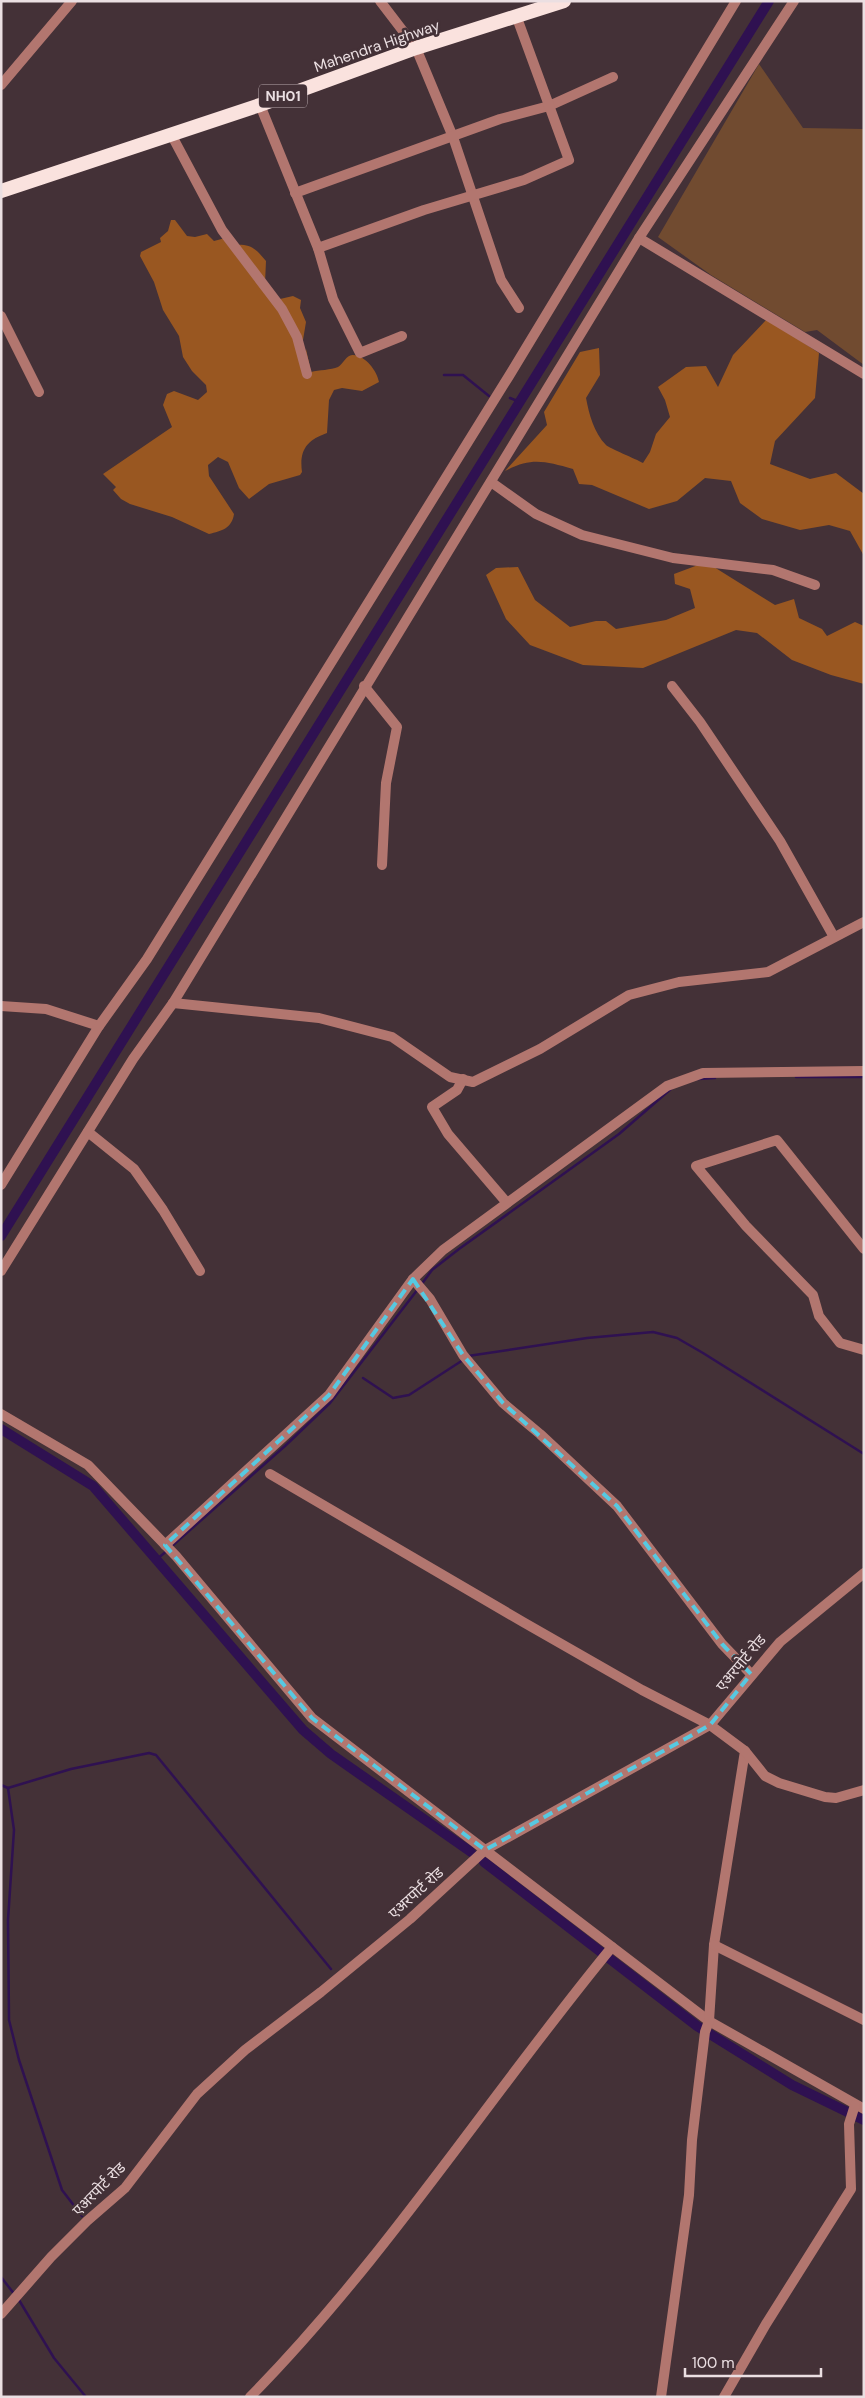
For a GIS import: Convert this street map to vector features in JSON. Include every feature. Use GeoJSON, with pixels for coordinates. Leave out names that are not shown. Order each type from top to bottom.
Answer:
{"type":"FeatureCollection","features":[{"type":"Feature","properties":{"kind":"highway","name":"Mahendra Highway"},"geometry":{"type":"LineString","coordinates":[[1,191],[260,105],[416,48],[517,18],[564,1]]}},
{"type":"Feature","properties":{"kind":"street"},"geometry":{"type":"LineString","coordinates":[[1,85],[72,1]]}},
{"type":"Feature","properties":{"kind":"street"},"geometry":{"type":"LineString","coordinates":[[380,1],[416,48],[453,137],[501,280],[518,308]]}},
{"type":"Feature","properties":{"kind":"street"},"geometry":{"type":"LineString","coordinates":[[1,1185],[99,1026],[147,959],[494,401],[736,1]]}},
{"type":"Feature","properties":{"kind":"street"},"geometry":{"type":"LineString","coordinates":[[1,1271],[133,1060],[173,1003],[364,686],[491,482],[639,238],[794,1]]}},
{"type":"Feature","properties":{"kind":"street"},"geometry":{"type":"LineString","coordinates":[[318,248],[473,194],[524,180],[569,160],[517,18]]}},
{"type":"Feature","properties":{"kind":"street"},"geometry":{"type":"LineString","coordinates":[[295,193],[500,119],[549,106],[613,77]]}},
{"type":"Feature","properties":{"kind":"street"},"geometry":{"type":"LineString","coordinates":[[260,105],[318,248],[333,299],[360,353],[402,336]]}},
{"type":"Feature","properties":{"kind":"street"},"geometry":{"type":"LineString","coordinates":[[171,134],[222,230],[282,309],[294,330],[307,374]]}},
{"type":"Feature","properties":{"kind":"street"},"geometry":{"type":"LineString","coordinates":[[639,238],[864,374]]}},
{"type":"Feature","properties":{"kind":"street"},"geometry":{"type":"LineString","coordinates":[[1,316],[39,392]]}},
{"type":"Feature","properties":{"kind":"street"},"geometry":{"type":"LineString","coordinates":[[491,482],[536,514],[582,535],[673,558],[773,570],[814,585]]}},
{"type":"Feature","properties":{"kind":"street"},"geometry":{"type":"LineString","coordinates":[[364,686],[397,727],[386,783],[382,865]]}},
{"type":"Feature","properties":{"kind":"street"},"geometry":{"type":"LineString","coordinates":[[672,686],[700,722],[738,782],[780,841],[834,937]]}},
{"type":"Feature","properties":{"kind":"street"},"geometry":{"type":"LineString","coordinates":[[173,1003],[319,1018],[392,1037],[450,1077],[473,1082],[540,1049],[629,995],[679,982],[768,972],[864,922]]}},
{"type":"Feature","properties":{"kind":"street"},"geometry":{"type":"LineString","coordinates":[[1,1006],[46,1009],[99,1026]]}},
{"type":"Feature","properties":{"kind":"street"},"geometry":{"type":"LineString","coordinates":[[166,1547],[329,1395],[414,1279],[443,1250],[667,1086],[703,1073],[864,1071]]}},
{"type":"Feature","properties":{"kind":"street"},"geometry":{"type":"LineString","coordinates":[[463,1080],[457,1090],[432,1107],[448,1134],[507,1203]]}},
{"type":"Feature","properties":{"kind":"street"},"geometry":{"type":"LineString","coordinates":[[88,1132],[134,1169],[163,1210],[200,1271]]}},
{"type":"Feature","properties":{"kind":"street"},"geometry":{"type":"LineString","coordinates":[[864,1249],[777,1140],[696,1166],[746,1226],[813,1295],[819,1316],[840,1343],[864,1350]]}},
{"type":"Feature","properties":{"kind":"street"},"geometry":{"type":"LineString","coordinates":[[414,1279],[430,1299],[463,1355],[503,1403],[540,1434],[617,1506],[722,1644],[751,1674]]}},
{"type":"Feature","properties":{"kind":"street"},"geometry":{"type":"LineString","coordinates":[[1,1414],[88,1465],[176,1556],[312,1718],[485,1850],[608,1952],[707,2026],[858,2107],[848,2124],[850,2189],[766,2324],[724,2397]]}},
{"type":"Feature","properties":{"kind":"street"},"geometry":{"type":"LineString","coordinates":[[270,1474],[574,1652],[710,1725],[745,1751],[766,1776],[779,1784],[825,1797],[836,1798],[864,1790]]}},
{"type":"Feature","properties":{"kind":"street","name":"एअरपोर्ट रोड"},"geometry":{"type":"LineString","coordinates":[[1,2314],[87,2221],[125,2188],[197,2094],[245,2050],[410,1919],[485,1850],[710,1725],[751,1674],[780,1642],[864,1574]]}},
{"type":"Feature","properties":{"kind":"street"},"geometry":{"type":"LineString","coordinates":[[661,2397],[689,2195],[692,2140],[707,2026],[714,1945],[745,1751]]}},
{"type":"Feature","properties":{"kind":"street"},"geometry":{"type":"LineString","coordinates":[[714,1945],[864,2020]]}},
{"type":"Feature","properties":{"kind":"street"},"geometry":{"type":"LineString","coordinates":[[250,2397],[366,2264],[608,1952]]}},
{"type":"Feature","properties":{"kind":"highlighted area"},"geometry":{"type":"Polygon","coordinates":[[[413,1279],[463,1355],[503,1403],[617,1506],[722,1644],[751,1674],[710,1725],[485,1850],[312,1718],[165,1545],[329,1395],[413,1279]]]}},
{"type":"Feature","properties":{"kind":"shaded area"},"geometry":{"type":"Polygon","coordinates":[[[759,64],[803,128],[864,129],[864,365],[817,330],[805,332],[711,275],[658,237],[759,64]]]}},
{"type":"Feature","properties":{"kind":"shaded area"},"geometry":{"type":"Polygon","coordinates":[[[171,220],[175,220],[187,236],[195,237],[207,234],[214,241],[229,237],[234,245],[245,245],[256,250],[266,261],[265,283],[280,299],[293,296],[301,300],[300,308],[306,322],[301,352],[305,354],[306,349],[311,372],[338,367],[349,356],[353,355],[362,358],[370,365],[376,373],[379,382],[362,391],[342,388],[334,390],[329,400],[327,433],[314,439],[306,447],[303,452],[302,472],[300,475],[269,484],[249,499],[239,488],[228,462],[218,457],[208,465],[209,476],[234,514],[229,526],[209,534],[172,517],[130,504],[121,499],[113,490],[116,487],[103,474],[172,427],[163,405],[167,394],[174,391],[198,400],[207,392],[206,385],[192,371],[183,357],[179,336],[163,310],[154,282],[140,256],[141,252],[161,242],[160,238],[168,231],[171,220]]]}},
{"type":"Feature","properties":{"kind":"shaded area"},"geometry":{"type":"Polygon","coordinates":[[[767,319],[819,353],[815,398],[775,441],[770,464],[810,479],[836,473],[864,494],[864,556],[850,531],[829,525],[800,530],[762,519],[740,503],[731,481],[705,478],[677,501],[649,509],[592,485],[579,484],[573,469],[563,466],[546,462],[531,462],[505,471],[547,425],[544,412],[580,352],[599,348],[600,375],[586,398],[590,417],[598,435],[606,445],[643,463],[650,452],[656,434],[670,417],[665,400],[658,387],[686,367],[706,366],[718,387],[733,355],[767,319]]]}},
{"type":"Feature","properties":{"kind":"shaded area"},"geometry":{"type":"Polygon","coordinates":[[[706,562],[775,605],[794,599],[799,618],[822,629],[827,636],[855,622],[864,626],[864,684],[831,675],[792,660],[757,633],[736,630],[643,668],[583,665],[530,645],[506,619],[486,575],[496,568],[518,567],[535,600],[570,627],[596,621],[606,621],[616,629],[666,620],[695,608],[690,589],[675,584],[674,574],[706,562]]]}},
{"type":"Feature","properties":{"kind":"waterway"},"geometry":{"type":"LineString","coordinates":[[1,1236],[769,1]]}},
{"type":"Feature","properties":{"kind":"waterway"},"geometry":{"type":"LineString","coordinates":[[444,375],[463,375],[489,396]]}},
{"type":"Feature","properties":{"kind":"waterway"},"geometry":{"type":"LineString","coordinates":[[510,398],[520,402]]}},
{"type":"Feature","properties":{"kind":"waterway"},"geometry":{"type":"LineString","coordinates":[[796,1077],[864,1077]]}},
{"type":"Feature","properties":{"kind":"waterway"},"geometry":{"type":"LineString","coordinates":[[698,1079],[715,1078]]}},
{"type":"Feature","properties":{"kind":"waterway"},"geometry":{"type":"LineString","coordinates":[[421,1285],[432,1270],[619,1134],[672,1088]]}},
{"type":"Feature","properties":{"kind":"waterway"},"geometry":{"type":"LineString","coordinates":[[172,1546],[285,1446],[330,1403],[418,1289]]}},
{"type":"Feature","properties":{"kind":"waterway"},"geometry":{"type":"LineString","coordinates":[[468,1356],[587,1338],[653,1332],[677,1338],[703,1353],[864,1454]]}},
{"type":"Feature","properties":{"kind":"waterway"},"geometry":{"type":"LineString","coordinates":[[363,1378],[393,1398],[409,1395],[463,1360]]}},
{"type":"Feature","properties":{"kind":"waterway"},"geometry":{"type":"LineString","coordinates":[[1,1429],[93,1486],[303,1730],[331,1754],[471,1852]]}},
{"type":"Feature","properties":{"kind":"waterway"},"geometry":{"type":"LineString","coordinates":[[157,1559],[168,1550]]}},
{"type":"Feature","properties":{"kind":"waterway"},"geometry":{"type":"LineString","coordinates":[[8,1788],[71,1769],[149,1753],[156,1755],[331,1969]]}},
{"type":"Feature","properties":{"kind":"waterway"},"geometry":{"type":"LineString","coordinates":[[1,1785],[8,1788],[14,1830],[8,1920],[9,2020],[19,2060],[62,2190],[82,2216]]}},
{"type":"Feature","properties":{"kind":"waterway"},"geometry":{"type":"LineString","coordinates":[[484,1862],[697,2026],[792,2085],[864,2120]]}},
{"type":"Feature","properties":{"kind":"waterway"},"geometry":{"type":"LineString","coordinates":[[1,2277],[15,2295]]}},
{"type":"Feature","properties":{"kind":"waterway"},"geometry":{"type":"LineString","coordinates":[[19,2300],[54,2358],[86,2397]]}}]}
